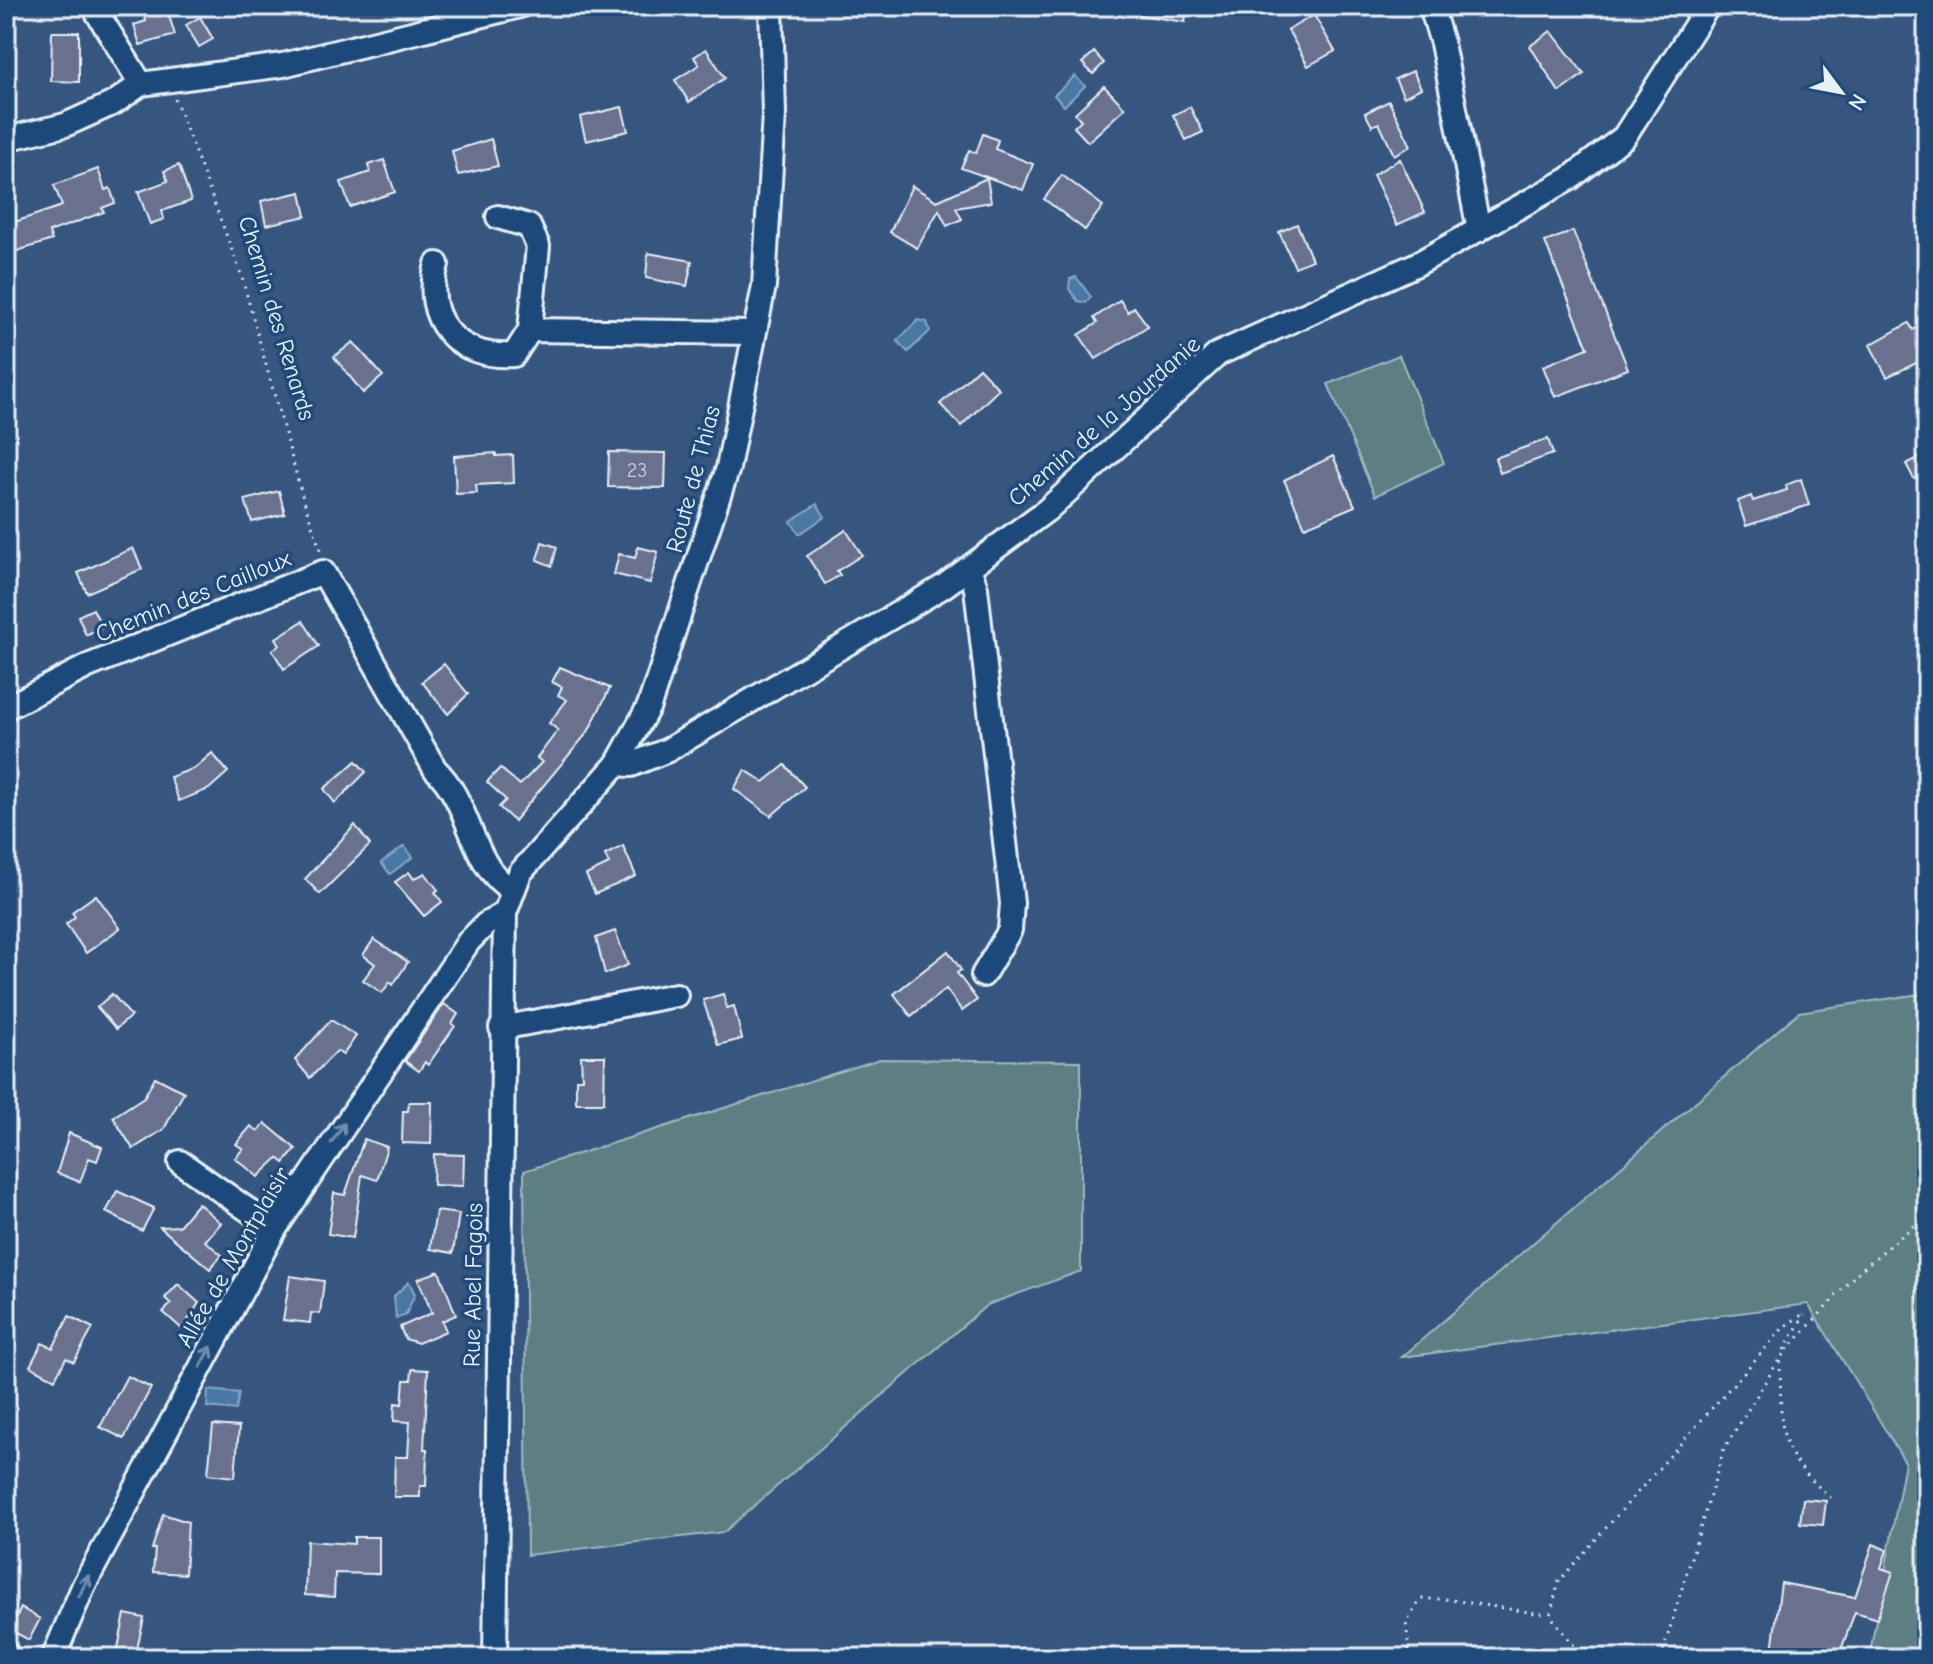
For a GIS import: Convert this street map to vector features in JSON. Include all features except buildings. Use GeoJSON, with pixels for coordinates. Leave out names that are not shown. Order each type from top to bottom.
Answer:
{"type":"FeatureCollection","features":[{"type":"Feature","properties":{"kind":"street"},"geometry":{"type":"LineString","coordinates":[[93,6],[141,84]]}},
{"type":"Feature","properties":{"kind":"street"},"geometry":{"type":"LineString","coordinates":[[6,139],[65,125],[114,103],[141,84],[283,65],[520,6]]}},
{"type":"Feature","properties":{"kind":"street","name":"Route de Thias"},"geometry":{"type":"LineString","coordinates":[[505,913],[512,890],[527,865],[617,764],[649,706],[728,468],[764,286],[774,114],[771,6]]}},
{"type":"Feature","properties":{"kind":"street"},"geometry":{"type":"LineString","coordinates":[[1431,6],[1442,43],[1479,230]]}},
{"type":"Feature","properties":{"kind":"street","name":"Chemin de la Jourdanie"},"geometry":{"type":"LineString","coordinates":[[617,764],[631,765],[668,750],[969,568],[1047,510],[1218,354],[1404,270],[1569,179],[1624,137],[1708,6]]}},
{"type":"Feature","properties":{"kind":"street"},"geometry":{"type":"LineString","coordinates":[[437,264],[431,287],[439,323],[467,348],[492,357],[514,355],[530,330],[538,246],[529,226],[498,217]]}},
{"type":"Feature","properties":{"kind":"street"},"geometry":{"type":"LineString","coordinates":[[530,330],[754,333]]}},
{"type":"Feature","properties":{"kind":"street"},"geometry":{"type":"LineString","coordinates":[[969,568],[976,588],[1012,903],[1010,930],[983,975]]}},
{"type":"Feature","properties":{"kind":"street","name":"Chemin des Cailloux"},"geometry":{"type":"LineString","coordinates":[[6,708],[88,666],[323,572],[435,769],[453,785],[494,879],[512,890]]}},
{"type":"Feature","properties":{"kind":"street","name":"Rue Abel Fagois"},"geometry":{"type":"LineString","coordinates":[[495,1658],[501,1028],[505,913]]}},
{"type":"Feature","properties":{"kind":"street","name":"Allée de Montplaisir"},"geometry":{"type":"LineString","coordinates":[[53,1658],[84,1585],[275,1229],[469,941],[486,924],[505,913]]}},
{"type":"Feature","properties":{"kind":"street"},"geometry":{"type":"LineString","coordinates":[[501,1028],[676,995]]}},
{"type":"Feature","properties":{"kind":"street"},"geometry":{"type":"LineString","coordinates":[[180,1162],[275,1229]]}},
{"type":"Feature","properties":{"kind":"street"},"geometry":{"type":"LineString","coordinates":[[6,1653],[10,1658]]}},
{"type":"Feature","properties":{"kind":"path","name":"Chemin des Renards"},"geometry":{"type":"LineString","coordinates":[[168,82],[241,274],[302,495],[321,544],[323,572]]}},
{"type":"Feature","properties":{"kind":"path"},"geometry":{"type":"LineString","coordinates":[[1832,1499],[1805,1475],[1782,1440],[1780,1358],[1857,1273],[1927,1215]]}},
{"type":"Feature","properties":{"kind":"path"},"geometry":{"type":"LineString","coordinates":[[1550,1615],[1559,1581],[1784,1327],[1806,1312],[1724,1449],[1661,1658]]}},
{"type":"Feature","properties":{"kind":"path"},"geometry":{"type":"LineString","coordinates":[[1410,1658],[1406,1623],[1421,1599],[1445,1599],[1550,1615],[1584,1658]]}},
{"type":"Feature","properties":{"kind":"green space"},"geometry":{"type":"Polygon","coordinates":[[[1399,355],[1444,463],[1375,496],[1328,384],[1399,355]]]}},
{"type":"Feature","properties":{"kind":"green space"},"geometry":{"type":"Polygon","coordinates":[[[1927,993],[1927,1658],[1869,1658],[1905,1462],[1808,1304],[1402,1357],[1799,1012],[1927,993]]]}},
{"type":"Feature","properties":{"kind":"green space"},"geometry":{"type":"Polygon","coordinates":[[[880,1059],[1081,1061],[1081,1271],[987,1305],[724,1532],[527,1555],[524,1171],[880,1059]]]}},
{"type":"Feature","properties":{"kind":"water"},"geometry":{"type":"Polygon","coordinates":[[[1075,76],[1085,86],[1064,106],[1054,95],[1075,76]]]}},
{"type":"Feature","properties":{"kind":"water"},"geometry":{"type":"Polygon","coordinates":[[[1076,277],[1091,297],[1086,303],[1078,301],[1069,289],[1070,279],[1076,277]]]}},
{"type":"Feature","properties":{"kind":"water"},"geometry":{"type":"Polygon","coordinates":[[[918,320],[927,322],[930,331],[908,352],[897,341],[918,320]]]}},
{"type":"Feature","properties":{"kind":"water"},"geometry":{"type":"Polygon","coordinates":[[[817,504],[825,517],[799,534],[791,521],[817,504]]]}},
{"type":"Feature","properties":{"kind":"water"},"geometry":{"type":"Polygon","coordinates":[[[404,846],[413,857],[390,874],[381,863],[404,846]]]}},
{"type":"Feature","properties":{"kind":"water"},"geometry":{"type":"Polygon","coordinates":[[[409,1282],[415,1294],[406,1314],[396,1318],[394,1296],[409,1282]]]}},
{"type":"Feature","properties":{"kind":"water"},"geometry":{"type":"Polygon","coordinates":[[[208,1390],[239,1393],[236,1410],[207,1407],[208,1390]]]}}]}
